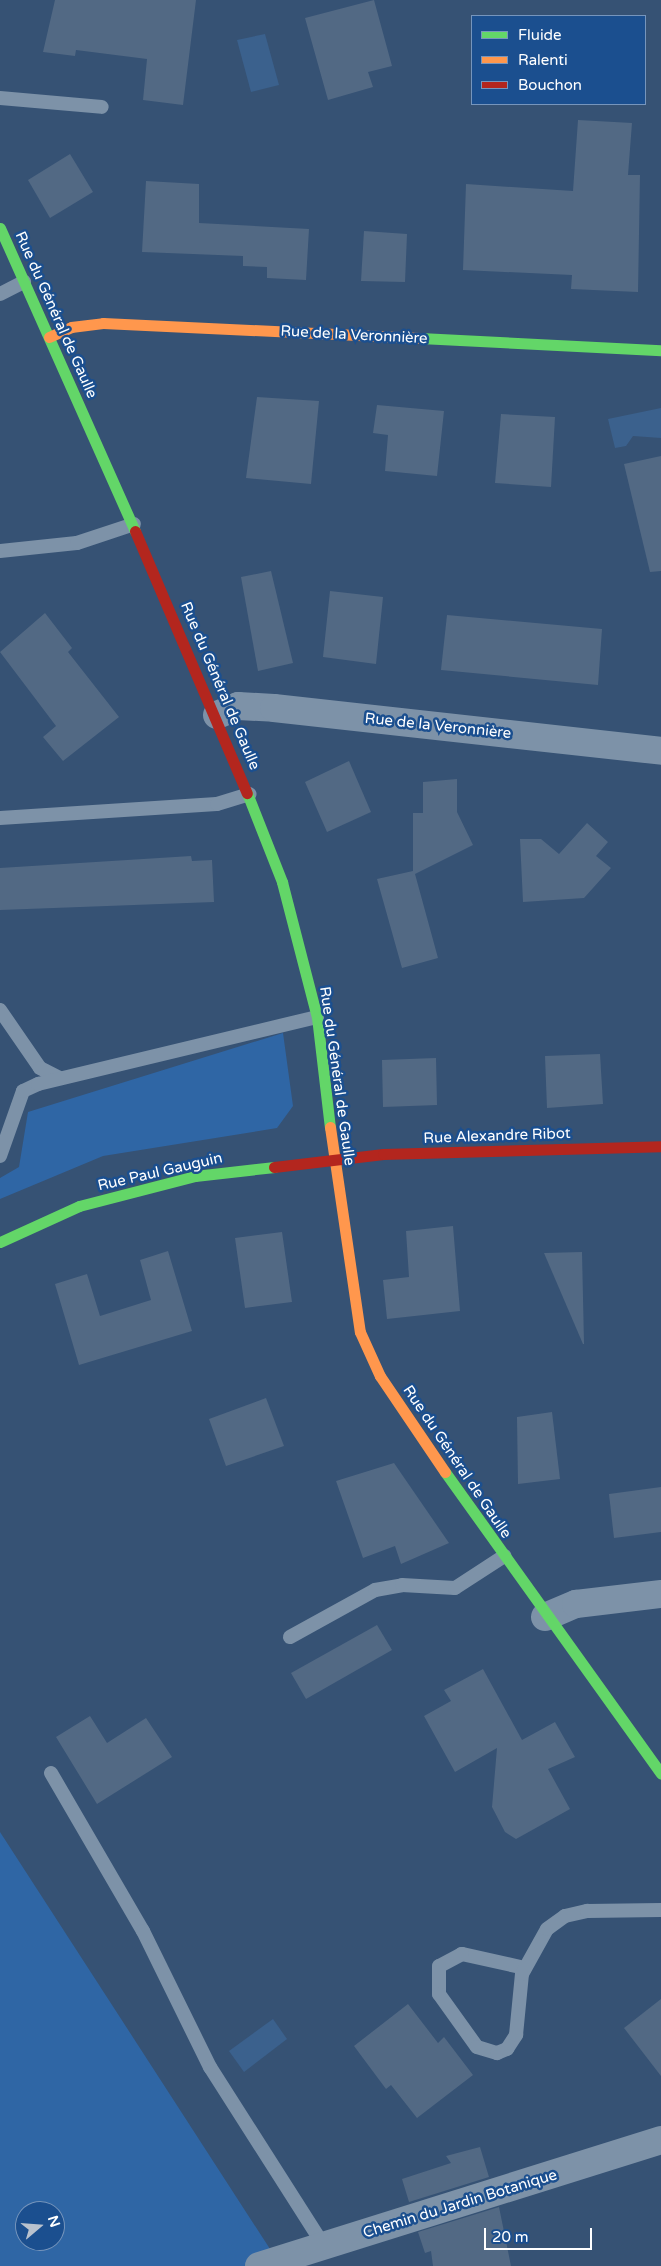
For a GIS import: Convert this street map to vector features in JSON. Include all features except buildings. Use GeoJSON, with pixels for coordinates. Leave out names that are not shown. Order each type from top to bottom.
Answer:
{"type":"FeatureCollection","features":[{"type":"Feature","properties":{"kind":"street","name":"Rue du Général de Gaulle"},"geometry":{"type":"LineString","coordinates":[[0,228],[134,524],[217,715],[250,794],[282,882],[317,1016],[334,1158],[360,1332],[380,1376],[545,1617],[661,1774]]}},
{"type":"Feature","properties":{"kind":"street","name":"Rue de la Veronnière"},"geometry":{"type":"LineString","coordinates":[[49,337],[71,327],[103,323],[661,350]]}},
{"type":"Feature","properties":{"kind":"street","name":"Rue de la Veronnière"},"geometry":{"type":"LineString","coordinates":[[217,715],[238,706],[274,708],[661,751]]}},
{"type":"Feature","properties":{"kind":"street","name":"Rue Alexandre Ribot"},"geometry":{"type":"LineString","coordinates":[[334,1158],[661,1146]]}},
{"type":"Feature","properties":{"kind":"street","name":"Rue Paul Gauguin"},"geometry":{"type":"LineString","coordinates":[[0,1242],[79,1206],[133,1190],[195,1176],[334,1158]]}},
{"type":"Feature","properties":{"kind":"street"},"geometry":{"type":"LineString","coordinates":[[545,1617],[576,1604],[661,1594]]}},
{"type":"Feature","properties":{"kind":"street","name":"Chemin du Jardin Botanique"},"geometry":{"type":"LineString","coordinates":[[259,2266],[661,2140]]}},
{"type":"Feature","properties":{"kind":"lane"},"geometry":{"type":"LineString","coordinates":[[0,98],[102,107]]}},
{"type":"Feature","properties":{"kind":"lane"},"geometry":{"type":"LineString","coordinates":[[0,294],[24,282]]}},
{"type":"Feature","properties":{"kind":"lane"},"geometry":{"type":"LineString","coordinates":[[0,551],[47,547],[93,540],[134,524]]}},
{"type":"Feature","properties":{"kind":"lane"},"geometry":{"type":"LineString","coordinates":[[0,818],[217,804],[250,794]]}},
{"type":"Feature","properties":{"kind":"lane"},"geometry":{"type":"LineString","coordinates":[[0,1010],[40,1068],[60,1078]]}},
{"type":"Feature","properties":{"kind":"lane"},"geometry":{"type":"LineString","coordinates":[[0,1156],[23,1090],[60,1078],[317,1016]]}},
{"type":"Feature","properties":{"kind":"lane"},"geometry":{"type":"LineString","coordinates":[[290,1637],[375,1590],[402,1585],[455,1588],[504,1556]]}},
{"type":"Feature","properties":{"kind":"lane"},"geometry":{"type":"LineString","coordinates":[[51,1773],[138,1923],[210,2067],[324,2246]]}},
{"type":"Feature","properties":{"kind":"lane"},"geometry":{"type":"LineString","coordinates":[[525,1968],[462,1954],[438,1966],[439,1994],[477,2047],[488,2052],[507,2049],[516,2035],[525,1968],[547,1929],[565,1916],[587,1911],[661,1910]]}},
{"type":"Feature","properties":{"kind":"shaded area"},"geometry":{"type":"Polygon","coordinates":[[[265,34],[279,85],[251,92],[237,40],[265,34]]]}},
{"type":"Feature","properties":{"kind":"shaded area"},"geometry":{"type":"Polygon","coordinates":[[[661,408],[661,438],[633,436],[626,446],[615,448],[608,419],[661,408]]]}},
{"type":"Feature","properties":{"kind":"shaded area"},"geometry":{"type":"Polygon","coordinates":[[[283,1033],[293,1106],[277,1128],[103,1156],[0,1199],[0,1178],[19,1167],[28,1112],[283,1033]]]}},
{"type":"Feature","properties":{"kind":"shaded area"},"geometry":{"type":"Polygon","coordinates":[[[0,1832],[281,2266],[0,2266],[0,1832]]]}},
{"type":"Feature","properties":{"kind":"shaded area"},"geometry":{"type":"Polygon","coordinates":[[[273,2019],[287,2039],[244,2072],[229,2051],[273,2019]]]}},
{"type":"Feature","properties":{"kind":"traffic: fast"},"geometry":{"type":"LineString","coordinates":[[0,228],[135,531]]}},
{"type":"Feature","properties":{"kind":"traffic: fast"},"geometry":{"type":"LineString","coordinates":[[420,338],[661,350]]}},
{"type":"Feature","properties":{"kind":"traffic: fast"},"geometry":{"type":"LineString","coordinates":[[247,793],[282,882],[317,1017],[330,1127]]}},
{"type":"Feature","properties":{"kind":"traffic: fast"},"geometry":{"type":"LineString","coordinates":[[0,1242],[79,1206],[195,1176],[274,1167]]}},
{"type":"Feature","properties":{"kind":"traffic: fast"},"geometry":{"type":"LineString","coordinates":[[445,1472],[661,1774]]}},
{"type":"Feature","properties":{"kind":"traffic: slow"},"geometry":{"type":"LineString","coordinates":[[49,337],[71,327],[103,323],[420,338]]}},
{"type":"Feature","properties":{"kind":"traffic: slow"},"geometry":{"type":"LineString","coordinates":[[330,1127],[360,1332],[380,1376],[445,1472]]}},
{"type":"Feature","properties":{"kind":"traffic: jam"},"geometry":{"type":"LineString","coordinates":[[135,531],[247,793]]}},
{"type":"Feature","properties":{"kind":"traffic: jam"},"geometry":{"type":"LineString","coordinates":[[274,1167],[383,1154],[661,1146]]}}]}
